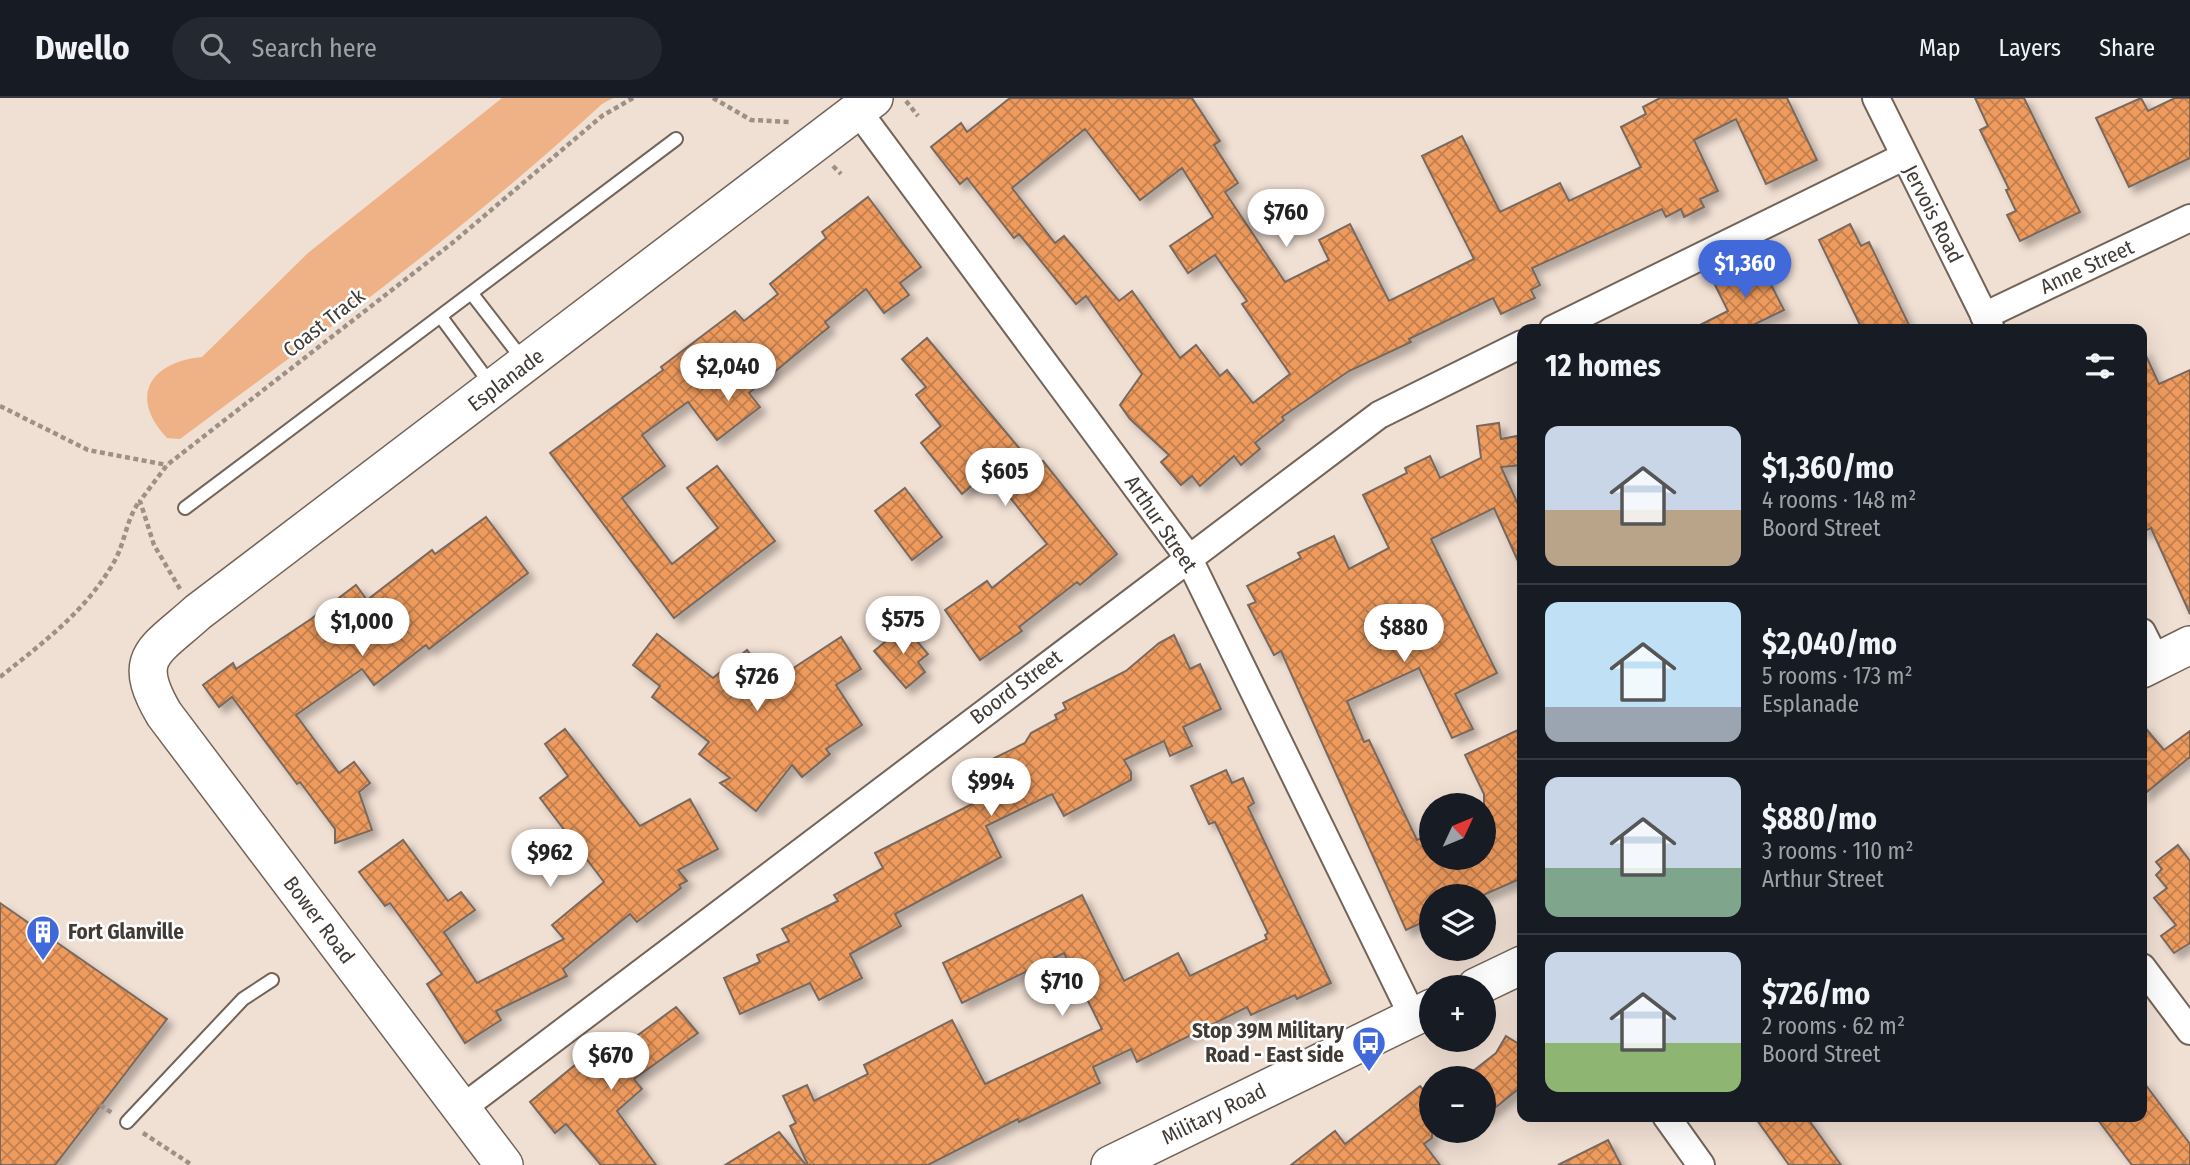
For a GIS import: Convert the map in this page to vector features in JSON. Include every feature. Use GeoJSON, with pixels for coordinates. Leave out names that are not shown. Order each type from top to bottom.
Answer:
{"type":"FeatureCollection","features":[{"type":"Feature","properties":{"kind":"street","name":"Jervois Road"},"geometry":{"type":"LineString","coordinates":[[1876,98],[1903,157],[1988,322]]}},
{"type":"Feature","properties":{"kind":"street","name":"Esplanade"},"geometry":{"type":"LineString","coordinates":[[145,669],[158,648],[198,612],[866,105]]}},
{"type":"Feature","properties":{"kind":"street","name":"Arthur Street"},"geometry":{"type":"LineString","coordinates":[[866,105],[1188,557],[1419,1007]]}},
{"type":"Feature","properties":{"kind":"street"},"geometry":{"type":"LineString","coordinates":[[1563,324],[1903,157]]}},
{"type":"Feature","properties":{"kind":"street","name":"Anne Street"},"geometry":{"type":"LineString","coordinates":[[1988,322],[2190,218]]}},
{"type":"Feature","properties":{"kind":"street","name":"Boord Street"},"geometry":{"type":"LineString","coordinates":[[461,1109],[1379,415],[1517,346]]}},
{"type":"Feature","properties":{"kind":"street"},"geometry":{"type":"LineString","coordinates":[[2147,654],[2190,645]]}},
{"type":"Feature","properties":{"kind":"street","name":"Bower Road"},"geometry":{"type":"LineString","coordinates":[[145,669],[148,687],[164,714],[504,1165]]}},
{"type":"Feature","properties":{"kind":"street"},"geometry":{"type":"LineString","coordinates":[[1496,977],[1517,967]]}},
{"type":"Feature","properties":{"kind":"street"},"geometry":{"type":"LineString","coordinates":[[2147,974],[2190,1031]]}},
{"type":"Feature","properties":{"kind":"street","name":"Military Road"},"geometry":{"type":"LineString","coordinates":[[1110,1165],[1419,1014]]}},
{"type":"Feature","properties":{"kind":"street"},"geometry":{"type":"LineString","coordinates":[[1670,1122],[1701,1165]]}},
{"type":"Feature","properties":{"kind":"lane"},"geometry":{"type":"LineString","coordinates":[[185,508],[677,139]]}},
{"type":"Feature","properties":{"kind":"lane"},"geometry":{"type":"LineString","coordinates":[[472,294],[526,365]]}},
{"type":"Feature","properties":{"kind":"lane"},"geometry":{"type":"LineString","coordinates":[[441,317],[494,389]]}},
{"type":"Feature","properties":{"kind":"lane"},"geometry":{"type":"LineString","coordinates":[[127,1122],[243,999],[272,980]]}},
{"type":"Feature","properties":{"kind":"path","name":"Coast Track"},"geometry":{"type":"LineString","coordinates":[[0,677],[70,621],[95,593],[116,558],[133,511],[167,465],[451,244],[603,116],[633,98]]}},
{"type":"Feature","properties":{"kind":"path"},"geometry":{"type":"LineString","coordinates":[[903,98],[918,116]]}},
{"type":"Feature","properties":{"kind":"path"},"geometry":{"type":"LineString","coordinates":[[0,406],[88,450],[167,465]]}},
{"type":"Feature","properties":{"kind":"path"},"geometry":{"type":"LineString","coordinates":[[140,501],[153,545],[168,573],[198,612]]}},
{"type":"Feature","properties":{"kind":"path"},"geometry":{"type":"LineString","coordinates":[[100,1105],[192,1165]]}},
{"type":"Feature","properties":{"kind":"shaded area"},"geometry":{"type":"Polygon","coordinates":[[[502,98],[613,98],[602,104],[501,193],[342,318],[180,439],[167,438],[155,423],[147,396],[150,384],[158,374],[184,360],[202,357],[308,253],[502,98]]]}},
{"type":"Feature","properties":{"kind":"building"},"geometry":{"type":"Polygon","coordinates":[[[1010,98],[1192,98],[1220,141],[1214,145],[1238,183],[1225,192],[1285,282],[1329,260],[1319,240],[1350,224],[1389,301],[1474,259],[1422,156],[1462,136],[1500,212],[1560,183],[1569,201],[1641,167],[1621,127],[1646,114],[1643,107],[1660,98],[1787,98],[1817,160],[1766,184],[1736,119],[1694,140],[1718,191],[1700,199],[1704,207],[1684,217],[1681,209],[1666,217],[1662,209],[1532,268],[1540,285],[1531,290],[1535,298],[1501,314],[1493,298],[1409,339],[1411,342],[1349,371],[1282,417],[1284,420],[1255,443],[1260,449],[1241,465],[1234,456],[1200,486],[1192,476],[1181,485],[1161,462],[1169,455],[1130,419],[1120,405],[1142,374],[1086,296],[1076,304],[1019,234],[1014,238],[967,178],[960,184],[931,147],[961,123],[967,132],[1010,98]],[[1085,129],[1012,188],[1055,243],[1064,236],[1119,301],[1132,291],[1180,358],[1196,345],[1220,376],[1227,370],[1253,403],[1290,374],[1242,304],[1247,301],[1215,255],[1188,273],[1170,246],[1213,217],[1182,168],[1140,200],[1085,129]]]}},
{"type":"Feature","properties":{"kind":"building"},"geometry":{"type":"Polygon","coordinates":[[[1975,98],[2024,98],[2080,212],[2020,241],[2007,215],[2016,211],[2006,190],[2009,189],[1980,130],[1988,126],[1975,98]]]}},
{"type":"Feature","properties":{"kind":"building"},"geometry":{"type":"Polygon","coordinates":[[[2141,98],[2148,111],[2175,98],[2190,98],[2190,158],[2129,187],[2096,118],[2141,98]]]}},
{"type":"Feature","properties":{"kind":"building"},"geometry":{"type":"Polygon","coordinates":[[[868,197],[921,267],[900,283],[909,295],[884,313],[866,289],[825,322],[829,327],[749,393],[760,407],[717,440],[688,402],[642,435],[665,466],[622,498],[672,564],[718,528],[687,488],[717,466],[775,541],[674,618],[550,453],[663,370],[661,367],[735,311],[744,321],[778,294],[770,284],[826,238],[822,232],[868,197]]]}},
{"type":"Feature","properties":{"kind":"building"},"geometry":{"type":"Polygon","coordinates":[[[1850,224],[1861,246],[1869,242],[1909,324],[1860,324],[1819,240],[1850,224]]]}},
{"type":"Feature","properties":{"kind":"building"},"geometry":{"type":"Polygon","coordinates":[[[1759,261],[1784,310],[1755,324],[1702,324],[1728,311],[1714,283],[1759,261]]]}},
{"type":"Feature","properties":{"kind":"building"},"geometry":{"type":"Polygon","coordinates":[[[927,338],[1035,467],[1043,461],[1117,554],[1080,585],[1077,582],[1019,627],[1022,631],[980,660],[945,610],[987,581],[992,588],[1047,544],[989,471],[962,494],[921,443],[941,426],[916,395],[926,387],[902,359],[927,338]]]}},
{"type":"Feature","properties":{"kind":"building"},"geometry":{"type":"Polygon","coordinates":[[[2147,358],[2159,384],[2190,370],[2190,614],[2151,528],[2147,530],[2147,358]]]}},
{"type":"Feature","properties":{"kind":"building"},"geometry":{"type":"Polygon","coordinates":[[[1499,423],[1501,439],[1517,436],[1517,465],[1501,467],[1517,502],[1517,559],[1494,508],[1431,539],[1497,673],[1455,694],[1473,729],[1452,738],[1419,668],[1347,701],[1364,742],[1369,740],[1417,840],[1419,839],[1419,870],[1496,870],[1496,793],[1484,793],[1465,755],[1517,730],[1517,880],[1496,889],[1496,884],[1419,884],[1419,924],[1406,930],[1281,651],[1274,655],[1248,605],[1256,602],[1247,586],[1301,558],[1298,553],[1334,536],[1349,569],[1389,548],[1363,495],[1407,473],[1405,468],[1430,456],[1440,478],[1481,458],[1477,426],[1499,423]]]}},
{"type":"Feature","properties":{"kind":"building"},"geometry":{"type":"Polygon","coordinates":[[[905,488],[942,537],[912,560],[875,511],[905,488]]]}},
{"type":"Feature","properties":{"kind":"building"},"geometry":{"type":"Polygon","coordinates":[[[486,517],[528,573],[429,649],[426,645],[374,685],[362,669],[296,715],[339,773],[354,762],[370,783],[359,792],[372,830],[335,843],[335,829],[300,782],[297,784],[232,697],[219,707],[203,685],[233,663],[236,669],[356,585],[367,600],[432,550],[435,554],[486,517]]]}},
{"type":"Feature","properties":{"kind":"building"},"geometry":{"type":"Polygon","coordinates":[[[904,626],[928,654],[918,662],[925,672],[906,688],[874,651],[904,626]]]}},
{"type":"Feature","properties":{"kind":"building"},"geometry":{"type":"Polygon","coordinates":[[[657,634],[713,678],[747,650],[772,682],[841,637],[861,669],[836,685],[862,725],[826,749],[830,754],[802,777],[792,765],[756,811],[720,783],[730,778],[699,754],[709,742],[652,697],[660,686],[633,665],[657,634]]]}},
{"type":"Feature","properties":{"kind":"building"},"geometry":{"type":"Polygon","coordinates":[[[1174,635],[1190,669],[1200,664],[1221,709],[1183,727],[1192,746],[1170,756],[1164,741],[1124,760],[1131,772],[1131,780],[1064,816],[1052,794],[986,826],[1001,857],[895,914],[901,926],[850,954],[862,978],[819,1000],[810,983],[740,1014],[724,978],[760,962],[757,955],[789,941],[782,929],[838,901],[834,895],[883,868],[875,853],[988,796],[974,768],[1025,743],[1031,733],[1057,719],[1055,715],[1066,709],[1063,703],[1126,671],[1159,643],[1174,635]]]}},
{"type":"Feature","properties":{"kind":"building"},"geometry":{"type":"Polygon","coordinates":[[[565,729],[640,826],[690,799],[718,849],[678,870],[687,881],[679,885],[681,888],[637,922],[630,914],[563,969],[567,976],[496,1011],[501,1020],[465,1043],[427,984],[442,974],[390,903],[385,906],[359,872],[403,840],[448,901],[461,892],[475,910],[444,932],[477,983],[564,939],[552,925],[604,882],[540,798],[568,776],[545,744],[565,729]]]}},
{"type":"Feature","properties":{"kind":"building"},"geometry":{"type":"Polygon","coordinates":[[[2147,730],[2164,750],[2190,731],[2190,757],[2147,792],[2147,730]]]}},
{"type":"Feature","properties":{"kind":"building"},"geometry":{"type":"Polygon","coordinates":[[[1226,770],[1232,783],[1243,778],[1254,803],[1248,807],[1331,983],[1297,999],[1295,995],[1251,1015],[1247,1007],[1137,1062],[1131,1049],[1093,1067],[1100,1083],[1019,1122],[1018,1119],[928,1165],[808,1165],[790,1126],[796,1123],[783,1096],[807,1085],[814,1101],[868,1074],[864,1065],[952,1020],[985,1084],[1102,1029],[1064,953],[962,1003],[943,963],[1082,895],[1124,981],[1178,953],[1190,976],[1267,939],[1265,935],[1268,933],[1215,822],[1209,824],[1191,786],[1226,770]]]}},
{"type":"Feature","properties":{"kind":"building"},"geometry":{"type":"Polygon","coordinates":[[[2178,845],[2190,861],[2190,943],[2174,953],[2161,936],[2176,925],[2154,898],[2167,888],[2156,875],[2162,869],[2156,862],[2178,845]]]}},
{"type":"Feature","properties":{"kind":"building","name":"Fort Glanville"},"geometry":{"type":"Polygon","coordinates":[[[0,903],[167,1019],[55,1165],[0,1165],[0,903]]]}},
{"type":"Feature","properties":{"kind":"building"},"geometry":{"type":"Polygon","coordinates":[[[676,1007],[698,1033],[634,1079],[642,1089],[617,1111],[656,1165],[601,1165],[566,1124],[555,1133],[530,1102],[603,1042],[612,1054],[676,1007]]]}},
{"type":"Feature","properties":{"kind":"building"},"geometry":{"type":"Polygon","coordinates":[[[1506,1036],[1517,1043],[1517,1090],[1496,1107],[1496,1066],[1479,1066],[1496,1053],[1506,1036]]]}},
{"type":"Feature","properties":{"kind":"building"},"geometry":{"type":"Polygon","coordinates":[[[1419,1087],[1419,1143],[1425,1143],[1440,1165],[1291,1165],[1335,1131],[1345,1144],[1419,1087]]]}},
{"type":"Feature","properties":{"kind":"building"},"geometry":{"type":"Polygon","coordinates":[[[2147,1087],[2190,1144],[2190,1165],[2132,1165],[2100,1122],[2147,1122],[2147,1087]]]}},
{"type":"Feature","properties":{"kind":"building"},"geometry":{"type":"Polygon","coordinates":[[[1758,1122],[1810,1122],[1841,1165],[1789,1165],[1758,1122]]]}},
{"type":"Feature","properties":{"kind":"building"},"geometry":{"type":"Polygon","coordinates":[[[779,1132],[806,1165],[725,1165],[779,1132]]]}},
{"type":"Feature","properties":{"kind":"building"},"geometry":{"type":"Polygon","coordinates":[[[1608,1140],[1621,1165],[1558,1165],[1608,1140]]]}},
{"type":"Feature","properties":{"kind":"place","name":"Fort Glanville"},"geometry":{"type":"Point","coordinates":[43,962]}},
{"type":"Feature","properties":{"kind":"place","name":"Stop 39M Military Road - East side"},"geometry":{"type":"Point","coordinates":[1369,1073]}}]}
